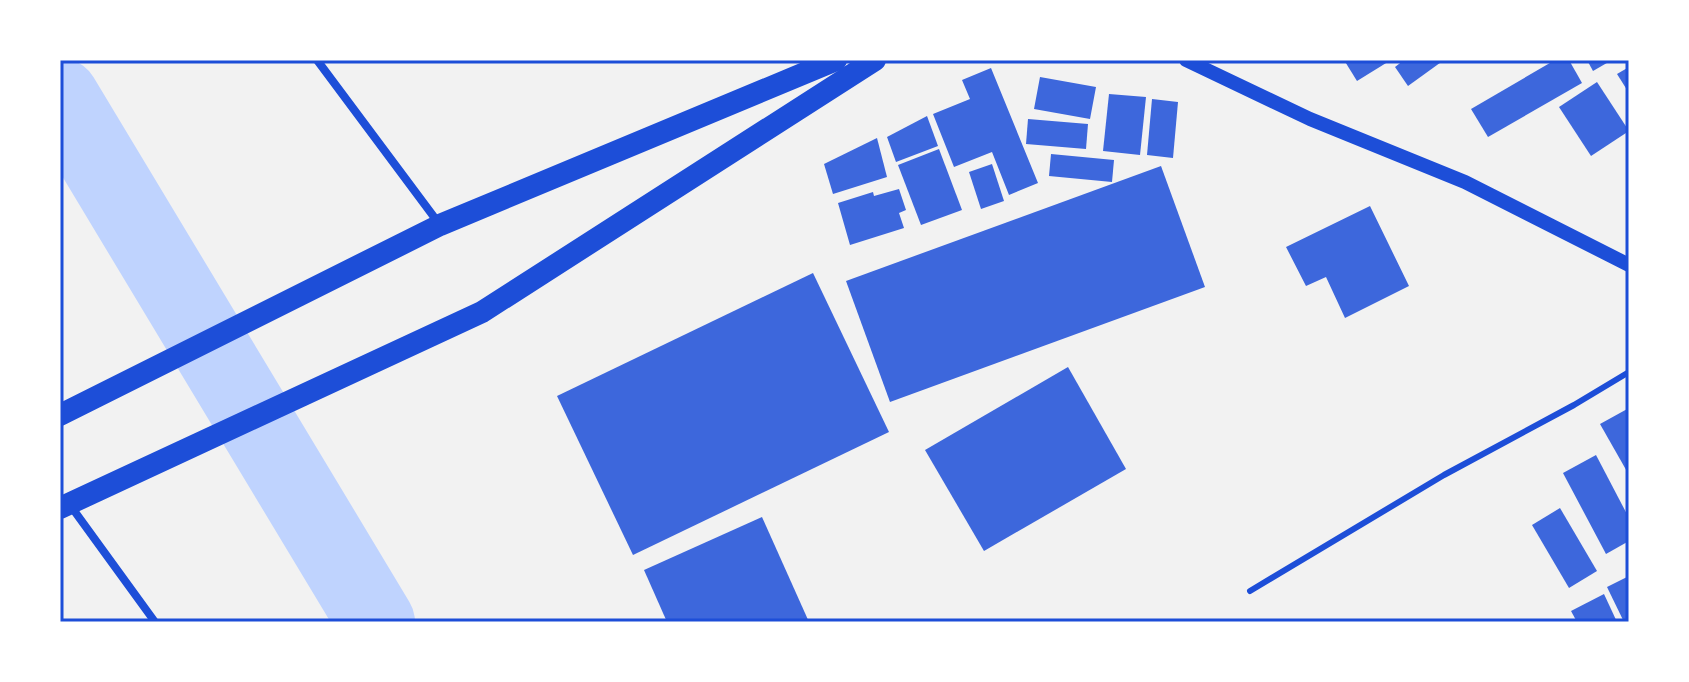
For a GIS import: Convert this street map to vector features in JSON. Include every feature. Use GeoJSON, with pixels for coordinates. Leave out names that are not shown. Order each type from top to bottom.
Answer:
{"type":"FeatureCollection","features":[{"type":"Feature","properties":{"kind":"highway"},"geometry":{"type":"LineString","coordinates":[[60,415],[437,227],[836,60]]}},
{"type":"Feature","properties":{"kind":"highway"},"geometry":{"type":"LineString","coordinates":[[71,502],[482,312],[875,60]]}},
{"type":"Feature","properties":{"kind":"street"},"geometry":{"type":"LineString","coordinates":[[317,60],[437,227]]}},
{"type":"Feature","properties":{"kind":"street"},"geometry":{"type":"LineString","coordinates":[[1186,60],[1310,119],[1465,182],[1629,265]]}},
{"type":"Feature","properties":{"kind":"street"},"geometry":{"type":"LineString","coordinates":[[71,502],[155,622]]}},
{"type":"Feature","properties":{"kind":"lane"},"geometry":{"type":"LineString","coordinates":[[1250,591],[1444,475],[1629,372]]}},
{"type":"Feature","properties":{"kind":"building"},"geometry":{"type":"Polygon","coordinates":[[[1344,60],[1391,60],[1357,81],[1344,60]]]}},
{"type":"Feature","properties":{"kind":"building"},"geometry":{"type":"Polygon","coordinates":[[[1404,60],[1444,60],[1408,86],[1395,67],[1404,60]]]}},
{"type":"Feature","properties":{"kind":"building"},"geometry":{"type":"Polygon","coordinates":[[[1555,60],[1569,60],[1582,83],[1488,137],[1471,109],[1555,60]]]}},
{"type":"Feature","properties":{"kind":"building"},"geometry":{"type":"Polygon","coordinates":[[[1587,60],[1612,60],[1593,71],[1587,60]]]}},
{"type":"Feature","properties":{"kind":"building"},"geometry":{"type":"Polygon","coordinates":[[[1629,67],[1629,93],[1617,74],[1629,67]]]}},
{"type":"Feature","properties":{"kind":"building"},"geometry":{"type":"Polygon","coordinates":[[[991,68],[1038,183],[1009,195],[992,152],[954,167],[933,114],[970,99],[962,80],[991,68]]]}},
{"type":"Feature","properties":{"kind":"building"},"geometry":{"type":"Polygon","coordinates":[[[1040,77],[1096,87],[1090,119],[1034,109],[1040,77]]]}},
{"type":"Feature","properties":{"kind":"building"},"geometry":{"type":"Polygon","coordinates":[[[1597,82],[1629,131],[1591,156],[1559,107],[1597,82]]]}},
{"type":"Feature","properties":{"kind":"building"},"geometry":{"type":"Polygon","coordinates":[[[1109,94],[1146,97],[1140,155],[1103,151],[1109,94]]]}},
{"type":"Feature","properties":{"kind":"building"},"geometry":{"type":"Polygon","coordinates":[[[1152,99],[1178,102],[1173,158],[1147,155],[1152,99]]]}},
{"type":"Feature","properties":{"kind":"building"},"geometry":{"type":"Polygon","coordinates":[[[927,116],[938,146],[896,162],[887,137],[927,116]]]}},
{"type":"Feature","properties":{"kind":"building"},"geometry":{"type":"Polygon","coordinates":[[[1028,119],[1088,124],[1086,149],[1026,144],[1028,119]]]}},
{"type":"Feature","properties":{"kind":"building"},"geometry":{"type":"Polygon","coordinates":[[[877,138],[887,177],[833,194],[824,164],[877,138]]]}},
{"type":"Feature","properties":{"kind":"building"},"geometry":{"type":"Polygon","coordinates":[[[939,149],[962,210],[921,225],[898,165],[939,149]]]}},
{"type":"Feature","properties":{"kind":"building"},"geometry":{"type":"Polygon","coordinates":[[[1051,154],[1114,160],[1112,182],[1049,176],[1051,154]]]}},
{"type":"Feature","properties":{"kind":"building"},"geometry":{"type":"Polygon","coordinates":[[[992,164],[1004,201],[981,209],[969,172],[992,164]]]}},
{"type":"Feature","properties":{"kind":"building"},"geometry":{"type":"Polygon","coordinates":[[[1161,166],[1205,287],[890,402],[846,281],[1161,166]]]}},
{"type":"Feature","properties":{"kind":"building"},"geometry":{"type":"Polygon","coordinates":[[[899,189],[906,210],[899,213],[904,228],[850,245],[838,203],[873,192],[874,196],[899,189]]]}},
{"type":"Feature","properties":{"kind":"building"},"geometry":{"type":"Polygon","coordinates":[[[1370,206],[1409,286],[1345,318],[1326,277],[1306,286],[1286,247],[1370,206]]]}},
{"type":"Feature","properties":{"kind":"building"},"geometry":{"type":"Polygon","coordinates":[[[813,273],[889,432],[633,555],[557,396],[813,273]]]}},
{"type":"Feature","properties":{"kind":"building"},"geometry":{"type":"Polygon","coordinates":[[[1068,367],[1126,469],[984,551],[925,450],[1068,367]]]}},
{"type":"Feature","properties":{"kind":"building"},"geometry":{"type":"Polygon","coordinates":[[[1629,408],[1629,475],[1600,424],[1629,408]]]}},
{"type":"Feature","properties":{"kind":"building"},"geometry":{"type":"Polygon","coordinates":[[[1596,455],[1629,518],[1629,541],[1606,554],[1563,473],[1596,455]]]}},
{"type":"Feature","properties":{"kind":"building"},"geometry":{"type":"Polygon","coordinates":[[[1560,508],[1597,571],[1569,588],[1532,525],[1560,508]]]}},
{"type":"Feature","properties":{"kind":"building"},"geometry":{"type":"Polygon","coordinates":[[[762,517],[809,622],[667,622],[644,570],[762,517]]]}},
{"type":"Feature","properties":{"kind":"building"},"geometry":{"type":"Polygon","coordinates":[[[1629,576],[1629,622],[1624,622],[1607,587],[1629,576]]]}},
{"type":"Feature","properties":{"kind":"building"},"geometry":{"type":"Polygon","coordinates":[[[1604,594],[1617,622],[1577,622],[1571,611],[1604,594]]]}},
{"type":"Feature","properties":{"kind":"waterway"},"geometry":{"type":"LineString","coordinates":[[60,97],[376,622]]}}]}
